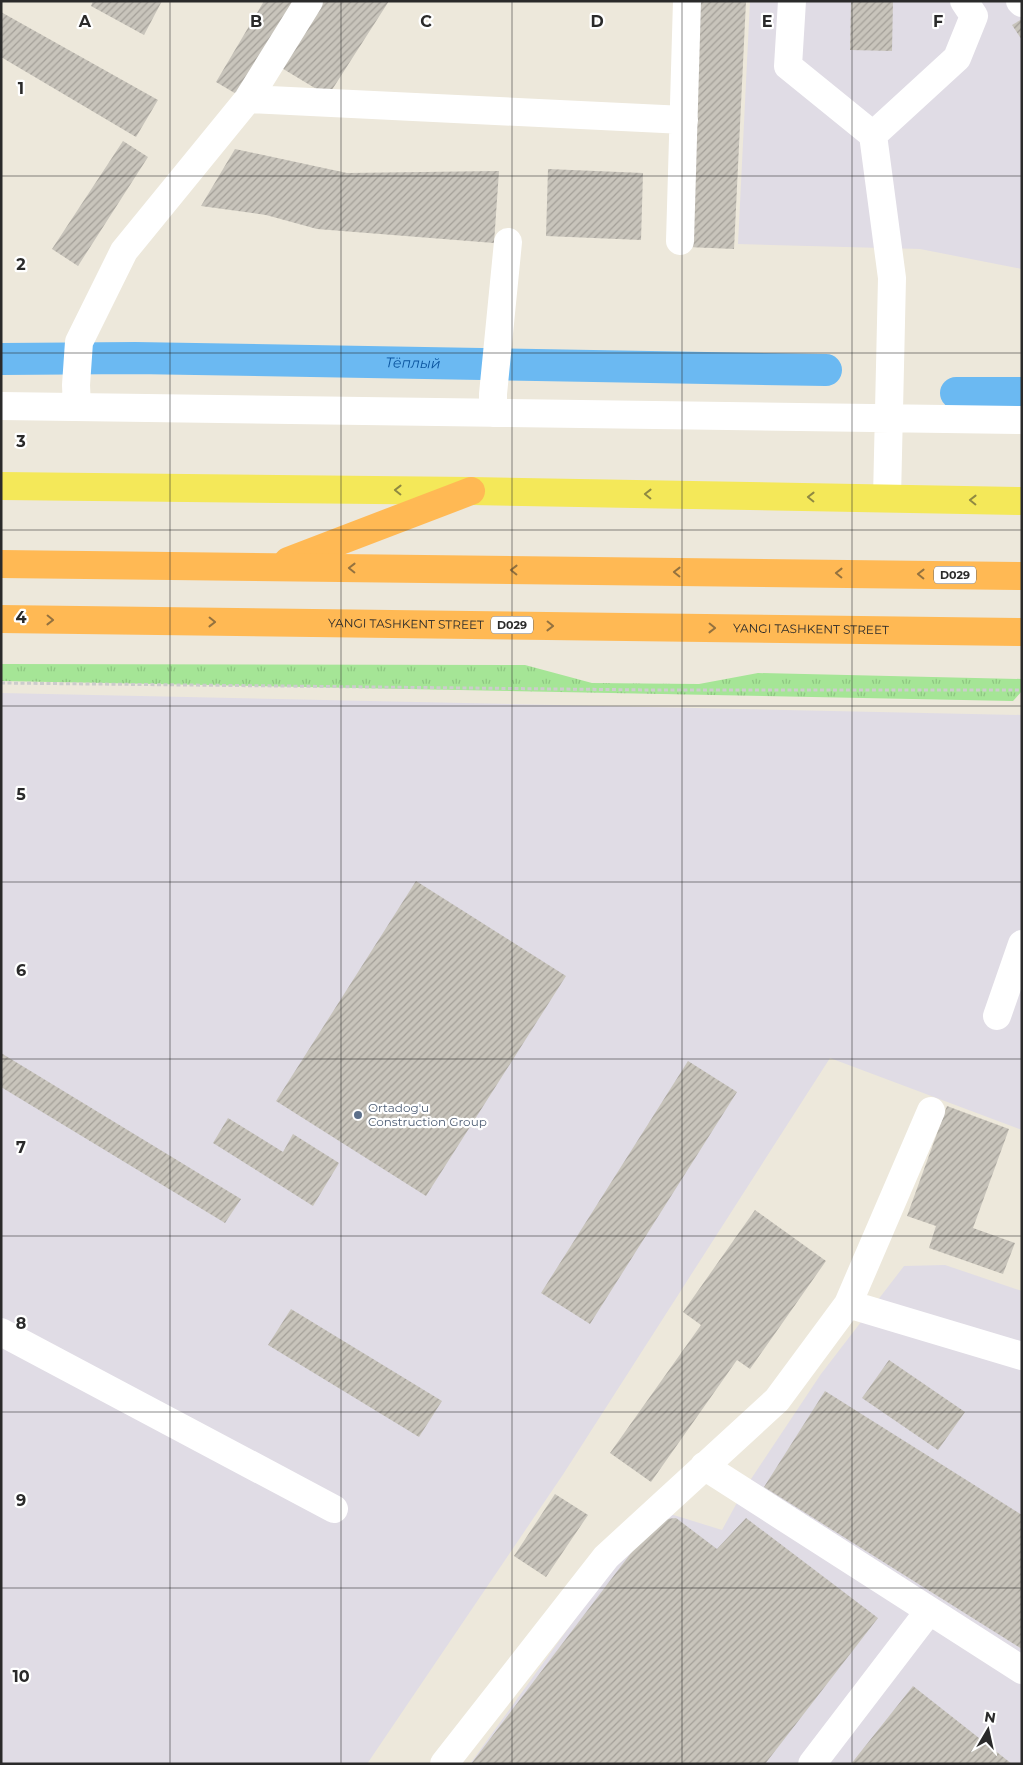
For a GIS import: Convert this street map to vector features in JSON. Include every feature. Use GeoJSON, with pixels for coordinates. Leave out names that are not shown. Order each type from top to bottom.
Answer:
{"type":"FeatureCollection","features":[{"type":"Feature","properties":{"kind":"highway"},"geometry":{"type":"LineString","coordinates":[[272,567],[471,491]]}},
{"type":"Feature","properties":{"kind":"highway","name":"D029"},"geometry":{"type":"LineString","coordinates":[[1,564],[1022,576]]}},
{"type":"Feature","properties":{"kind":"highway","name":"YANGI TASHKENT STREET"},"geometry":{"type":"LineString","coordinates":[[1,619],[1022,632]]}},
{"type":"Feature","properties":{"kind":"main road"},"geometry":{"type":"LineString","coordinates":[[1,486],[471,491],[1022,501]]}},
{"type":"Feature","properties":{"kind":"lane"},"geometry":{"type":"LineString","coordinates":[[77,396],[79,342],[124,251],[248,99],[309,1]]}},
{"type":"Feature","properties":{"kind":"lane"},"geometry":{"type":"LineString","coordinates":[[680,241],[687,1]]}},
{"type":"Feature","properties":{"kind":"lane"},"geometry":{"type":"LineString","coordinates":[[792,1],[788,66],[873,135],[892,278],[887,498]]}},
{"type":"Feature","properties":{"kind":"lane"},"geometry":{"type":"LineString","coordinates":[[873,135],[956,58],[974,16],[964,1]]}},
{"type":"Feature","properties":{"kind":"lane"},"geometry":{"type":"LineString","coordinates":[[248,99],[684,120]]}},
{"type":"Feature","properties":{"kind":"lane"},"geometry":{"type":"LineString","coordinates":[[493,404],[508,242]]}},
{"type":"Feature","properties":{"kind":"lane"},"geometry":{"type":"LineString","coordinates":[[1,406],[77,396],[493,404],[1022,420]]}},
{"type":"Feature","properties":{"kind":"lane"},"geometry":{"type":"LineString","coordinates":[[997,1016],[1022,944]]}},
{"type":"Feature","properties":{"kind":"lane"},"geometry":{"type":"LineString","coordinates":[[444,1764],[606,1557],[777,1400],[848,1304],[931,1111]]}},
{"type":"Feature","properties":{"kind":"lane"},"geometry":{"type":"LineString","coordinates":[[848,1304],[1022,1356]]}},
{"type":"Feature","properties":{"kind":"lane"},"geometry":{"type":"LineString","coordinates":[[1,1332],[334,1509]]}},
{"type":"Feature","properties":{"kind":"lane"},"geometry":{"type":"LineString","coordinates":[[704,1466],[1022,1670]]}},
{"type":"Feature","properties":{"kind":"lane"},"geometry":{"type":"LineString","coordinates":[[812,1764],[929,1611]]}},
{"type":"Feature","properties":{"kind":"path"},"geometry":{"type":"LineString","coordinates":[[1,683],[651,690],[1022,690]]}},
{"type":"Feature","properties":{"kind":"shaded area"},"geometry":{"type":"Polygon","coordinates":[[[750,1],[1022,1],[1022,269],[920,249],[738,244],[750,1]]]}},
{"type":"Feature","properties":{"kind":"shaded area"},"geometry":{"type":"Polygon","coordinates":[[[1,693],[1022,715],[1022,1130],[830,1058],[564,1473],[367,1764],[1,1764],[1,693]]]}},
{"type":"Feature","properties":{"kind":"shaded area"},"geometry":{"type":"Polygon","coordinates":[[[945,1265],[1022,1291],[1022,1764],[470,1764],[625,1550],[664,1512],[722,1530],[745,1488],[821,1374],[904,1266],[945,1265]]]}},
{"type":"Feature","properties":{"kind":"green space"},"geometry":{"type":"Polygon","coordinates":[[[1,664],[525,665],[592,683],[699,684],[758,673],[1022,679],[1022,691],[1013,701],[1,681],[1,664]]]}},
{"type":"Feature","properties":{"kind":"building"},"geometry":{"type":"Polygon","coordinates":[[[93,1],[162,1],[144,35],[91,6],[93,1]]]}},
{"type":"Feature","properties":{"kind":"building"},"geometry":{"type":"Polygon","coordinates":[[[264,1],[293,1],[238,95],[216,82],[264,1]]]}},
{"type":"Feature","properties":{"kind":"building"},"geometry":{"type":"Polygon","coordinates":[[[322,1],[389,1],[328,96],[280,67],[322,1]]]}},
{"type":"Feature","properties":{"kind":"building"},"geometry":{"type":"Polygon","coordinates":[[[698,1],[746,1],[734,249],[687,247],[698,1]]]}},
{"type":"Feature","properties":{"kind":"building"},"geometry":{"type":"Polygon","coordinates":[[[851,1],[893,1],[892,51],[850,50],[851,1]]]}},
{"type":"Feature","properties":{"kind":"building"},"geometry":{"type":"Polygon","coordinates":[[[1,12],[158,100],[136,137],[1,57],[1,12]]]}},
{"type":"Feature","properties":{"kind":"building"},"geometry":{"type":"Polygon","coordinates":[[[1022,19],[1022,40],[1012,25],[1022,19]]]}},
{"type":"Feature","properties":{"kind":"building"},"geometry":{"type":"Polygon","coordinates":[[[123,141],[148,157],[78,266],[52,249],[123,141]]]}},
{"type":"Feature","properties":{"kind":"building"},"geometry":{"type":"Polygon","coordinates":[[[235,149],[347,173],[499,171],[494,243],[317,229],[266,215],[201,206],[235,149]]]}},
{"type":"Feature","properties":{"kind":"building"},"geometry":{"type":"Polygon","coordinates":[[[548,169],[643,173],[641,240],[546,236],[548,169]]]}},
{"type":"Feature","properties":{"kind":"building"},"geometry":{"type":"Polygon","coordinates":[[[416,881],[566,976],[426,1196],[276,1101],[416,881]]]}},
{"type":"Feature","properties":{"kind":"building"},"geometry":{"type":"Polygon","coordinates":[[[1,1053],[241,1199],[225,1223],[1,1087],[1,1053]]]}},
{"type":"Feature","properties":{"kind":"building"},"geometry":{"type":"Polygon","coordinates":[[[688,1061],[737,1092],[590,1324],[541,1293],[688,1061]]]}},
{"type":"Feature","properties":{"kind":"building"},"geometry":{"type":"Polygon","coordinates":[[[947,1106],[1009,1129],[973,1228],[1015,1243],[1003,1274],[929,1248],[936,1226],[907,1216],[947,1106]]]}},
{"type":"Feature","properties":{"kind":"building"},"geometry":{"type":"Polygon","coordinates":[[[228,1118],[283,1152],[293,1134],[339,1163],[313,1206],[213,1143],[228,1118]]]}},
{"type":"Feature","properties":{"kind":"building"},"geometry":{"type":"Polygon","coordinates":[[[755,1210],[826,1261],[750,1369],[737,1360],[651,1482],[610,1453],[701,1325],[683,1312],[755,1210]]]}},
{"type":"Feature","properties":{"kind":"building"},"geometry":{"type":"Polygon","coordinates":[[[291,1309],[442,1401],[419,1437],[268,1345],[291,1309]]]}},
{"type":"Feature","properties":{"kind":"building"},"geometry":{"type":"Polygon","coordinates":[[[889,1360],[965,1412],[938,1450],[862,1398],[889,1360]]]}},
{"type":"Feature","properties":{"kind":"building"},"geometry":{"type":"Polygon","coordinates":[[[825,1391],[1022,1515],[1022,1649],[764,1487],[825,1391]]]}},
{"type":"Feature","properties":{"kind":"building"},"geometry":{"type":"Polygon","coordinates":[[[555,1494],[588,1515],[546,1577],[514,1556],[555,1494]]]}},
{"type":"Feature","properties":{"kind":"building"},"geometry":{"type":"Polygon","coordinates":[[[676,1518],[717,1549],[746,1518],[878,1618],[765,1764],[471,1764],[656,1520],[676,1518]]]}},
{"type":"Feature","properties":{"kind":"building"},"geometry":{"type":"Polygon","coordinates":[[[913,1686],[1012,1764],[851,1764],[913,1686]]]}},
{"type":"Feature","properties":{"kind":"waterway","name":"Тёплый"},"geometry":{"type":"LineString","coordinates":[[1,359],[135,358],[826,370]]}},
{"type":"Feature","properties":{"kind":"waterway","name":"Тёплый"},"geometry":{"type":"LineString","coordinates":[[956,393],[1022,393]]}},
{"type":"Feature","properties":{"kind":"place","name":"Ortadog'u Construction Group"},"geometry":{"type":"Point","coordinates":[358,1115]}}]}
